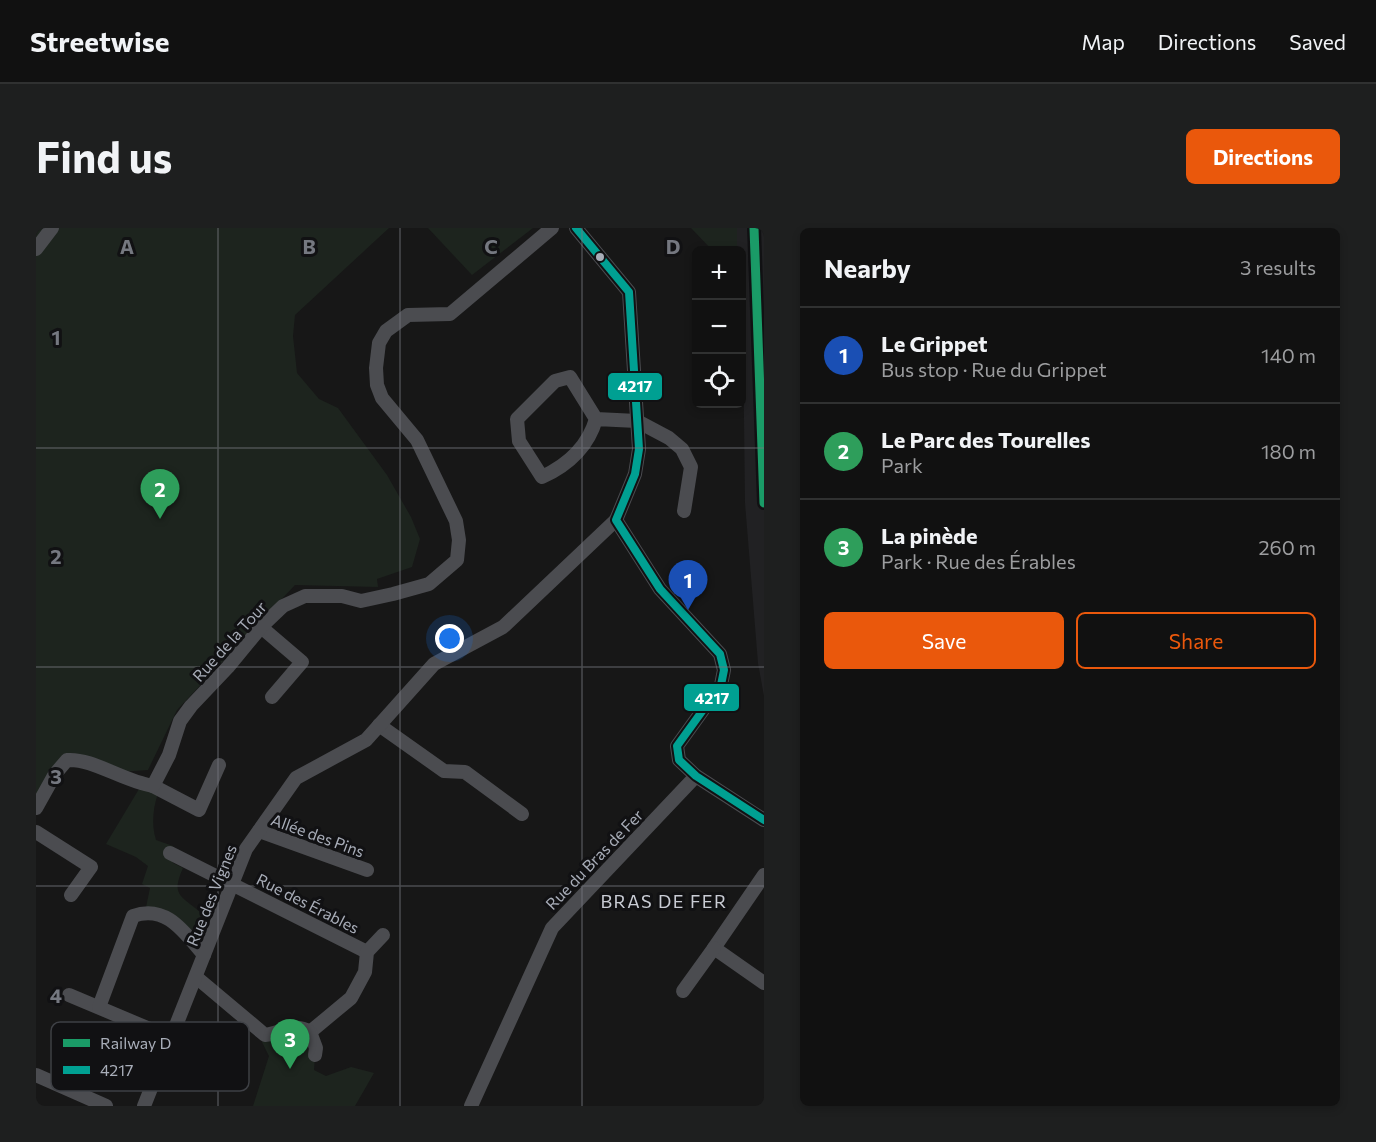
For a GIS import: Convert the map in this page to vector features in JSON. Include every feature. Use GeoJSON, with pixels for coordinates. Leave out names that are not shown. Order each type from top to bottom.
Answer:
{"type":"FeatureCollection","features":[{"type":"Feature","properties":{"kind":"street"},"geometry":{"type":"LineString","coordinates":[[36,249],[52,228]]}},
{"type":"Feature","properties":{"kind":"street","name":"Rue de la Tour"},"geometry":{"type":"LineString","coordinates":[[153,786],[169,755],[180,721],[261,627],[283,606],[305,596],[342,596],[361,601],[393,594],[429,584],[457,560],[459,540],[456,521],[417,440],[382,398],[377,385],[376,368],[379,343],[386,331],[408,315],[450,314],[552,228]]}},
{"type":"Feature","properties":{"kind":"street"},"geometry":{"type":"LineString","coordinates":[[576,228],[629,292],[639,449],[635,474],[616,520],[660,590],[720,654],[724,670],[721,685],[677,746],[679,760],[696,776],[764,820]]}},
{"type":"Feature","properties":{"kind":"street"},"geometry":{"type":"LineString","coordinates":[[570,377],[596,419],[591,437],[563,467],[542,477],[519,441],[517,419],[555,381],[570,377]]}},
{"type":"Feature","properties":{"kind":"street"},"geometry":{"type":"LineString","coordinates":[[596,419],[637,421],[669,438],[682,449],[691,467],[684,511]]}},
{"type":"Feature","properties":{"kind":"street","name":"Rue des Vignes"},"geometry":{"type":"LineString","coordinates":[[177,1022],[246,849],[296,778],[366,740],[434,664],[503,627],[616,520]]}},
{"type":"Feature","properties":{"kind":"street"},"geometry":{"type":"LineString","coordinates":[[261,627],[302,662],[272,697]]}},
{"type":"Feature","properties":{"kind":"street"},"geometry":{"type":"LineString","coordinates":[[379,726],[444,771],[465,772],[522,814]]}},
{"type":"Feature","properties":{"kind":"street"},"geometry":{"type":"LineString","coordinates":[[36,808],[55,774],[67,760],[78,759],[135,783],[153,786],[199,810],[219,765]]}},
{"type":"Feature","properties":{"kind":"street","name":"Rue du Bras de Fer"},"geometry":{"type":"LineString","coordinates":[[471,1106],[552,928],[696,776]]}},
{"type":"Feature","properties":{"kind":"street","name":"Allée des Pins"},"geometry":{"type":"LineString","coordinates":[[259,831],[367,870]]}},
{"type":"Feature","properties":{"kind":"street"},"geometry":{"type":"LineString","coordinates":[[36,832],[91,867],[71,895]]}},
{"type":"Feature","properties":{"kind":"street","name":"Rue des Érables"},"geometry":{"type":"LineString","coordinates":[[170,853],[367,952]]}},
{"type":"Feature","properties":{"kind":"street"},"geometry":{"type":"LineString","coordinates":[[683,992],[764,875]]}},
{"type":"Feature","properties":{"kind":"street"},"geometry":{"type":"LineString","coordinates":[[99,1008],[133,916],[145,912],[161,914],[175,922],[204,955]]}},
{"type":"Feature","properties":{"kind":"street","name":"Rue des Érables"},"geometry":{"type":"LineString","coordinates":[[310,1032],[351,998],[365,972],[367,952],[383,935]]}},
{"type":"Feature","properties":{"kind":"street"},"geometry":{"type":"LineString","coordinates":[[714,948],[764,983]]}},
{"type":"Feature","properties":{"kind":"street"},"geometry":{"type":"LineString","coordinates":[[196,977],[265,1035],[289,1027],[303,1028],[310,1032],[316,1047],[315,1055]]}},
{"type":"Feature","properties":{"kind":"street"},"geometry":{"type":"LineString","coordinates":[[69,995],[125,1022]]}},
{"type":"Feature","properties":{"kind":"street"},"geometry":{"type":"LineString","coordinates":[[36,1076],[51,1082]]}},
{"type":"Feature","properties":{"kind":"street"},"geometry":{"type":"LineString","coordinates":[[71,1091],[106,1106]]}},
{"type":"Feature","properties":{"kind":"street","name":"Rue des Vignes"},"geometry":{"type":"LineString","coordinates":[[144,1106],[150,1091]]}},
{"type":"Feature","properties":{"kind":"shaded area"},"geometry":{"type":"Polygon","coordinates":[[[36,228],[389,228],[295,315],[293,336],[297,373],[319,399],[338,408],[387,475],[411,517],[420,539],[412,567],[377,579],[378,587],[295,585],[177,710],[148,770],[120,772],[73,753],[36,813],[36,228]]]}},
{"type":"Feature","properties":{"kind":"shaded area"},"geometry":{"type":"Polygon","coordinates":[[[428,228],[533,228],[472,275],[428,228]]]}},
{"type":"Feature","properties":{"kind":"shaded area"},"geometry":{"type":"Polygon","coordinates":[[[691,228],[737,228],[737,246],[708,246],[691,228]]]}},
{"type":"Feature","properties":{"kind":"shaded area"},"geometry":{"type":"Polygon","coordinates":[[[737,228],[764,228],[764,696],[758,663],[745,503],[746,246],[737,246],[737,228]]]}},
{"type":"Feature","properties":{"kind":"shaded area"},"geometry":{"type":"Polygon","coordinates":[[[142,784],[160,789],[154,814],[154,834],[156,840],[173,846],[170,853],[173,863],[183,868],[178,884],[180,894],[200,912],[210,910],[212,913],[200,936],[190,939],[145,912],[150,888],[142,884],[148,866],[136,857],[106,844],[142,784]]]}},
{"type":"Feature","properties":{"kind":"shaded area"},"geometry":{"type":"Polygon","coordinates":[[[284,1032],[304,1032],[315,1055],[314,1070],[326,1076],[351,1067],[374,1073],[355,1106],[253,1106],[269,1056],[262,1042],[284,1032]]]}},
{"type":"Feature","properties":{"kind":"rail line","name":"D"},"geometry":{"type":"LineString","coordinates":[[754,228],[764,503]]}},
{"type":"Feature","properties":{"kind":"transit line","name":"4217"},"geometry":{"type":"LineString","coordinates":[[576,228],[629,292],[639,449],[635,474],[616,520],[660,589],[720,654],[724,670],[721,685],[677,746],[679,760],[696,776],[764,820]]}},
{"type":"Feature","properties":{"kind":"place","name":"Le Parc des Tourelles"},"geometry":{"type":"Point","coordinates":[160,519]}},
{"type":"Feature","properties":{"kind":"place","name":"Le Grippet"},"geometry":{"type":"Point","coordinates":[688,610]}},
{"type":"Feature","properties":{"kind":"place","name":"La pinède"},"geometry":{"type":"Point","coordinates":[290,1069]}},
{"type":"Feature","properties":{"kind":"district","name":"BRAS DE FER"},"geometry":{"type":"Point","coordinates":[664,901]}}]}
